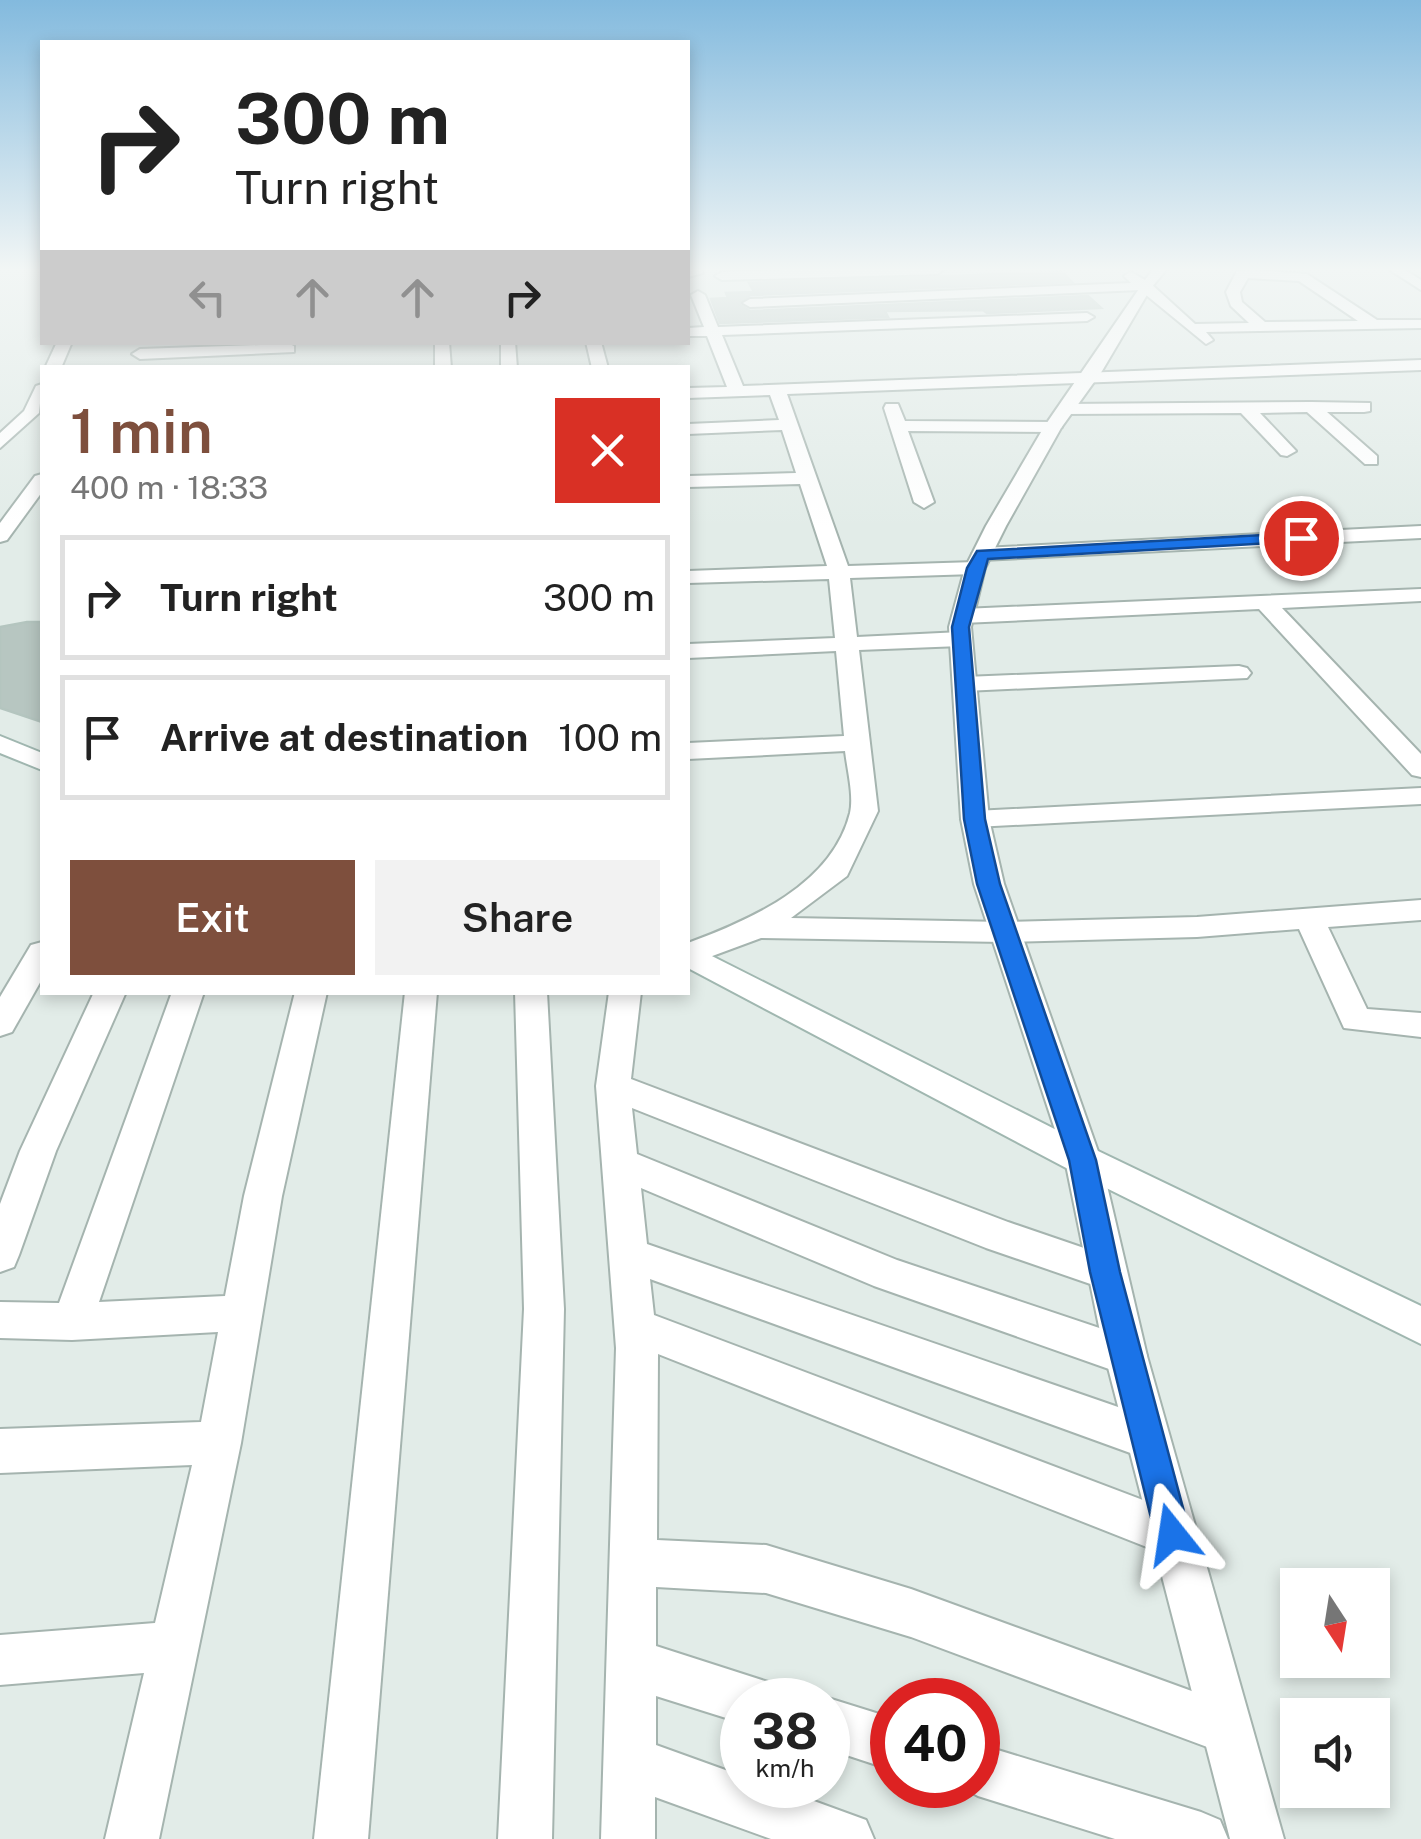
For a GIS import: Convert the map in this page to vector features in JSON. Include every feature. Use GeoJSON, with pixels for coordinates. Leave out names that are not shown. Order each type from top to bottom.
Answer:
{"type":"FeatureCollection","features":[{"type":"Feature","properties":{"kind":"street"},"geometry":{"type":"LineString","coordinates":[[722,356],[737,392]]}},
{"type":"Feature","properties":{"kind":"street"},"geometry":{"type":"LineString","coordinates":[[1103,356],[1059,418],[978,561],[962,628],[975,819],[988,884],[1082,1160],[1105,1272],[1147,1438],[1258,1839]]}},
{"type":"Feature","properties":{"kind":"street"},"geometry":{"type":"LineString","coordinates":[[690,393],[1086,380],[1237,365],[1421,365]]}},
{"type":"Feature","properties":{"kind":"street"},"geometry":{"type":"LineString","coordinates":[[884,387],[924,502]]}},
{"type":"Feature","properties":{"kind":"street"},"geometry":{"type":"LineString","coordinates":[[690,954],[758,928],[838,870],[864,811],[839,572],[777,390]]}},
{"type":"Feature","properties":{"kind":"street"},"geometry":{"type":"LineString","coordinates":[[898,426],[1246,408],[1364,407]]}},
{"type":"Feature","properties":{"kind":"street"},"geometry":{"type":"LineString","coordinates":[[1246,408],[1287,451]]}},
{"type":"Feature","properties":{"kind":"street"},"geometry":{"type":"LineString","coordinates":[[1311,408],[1370,460]]}},
{"type":"Feature","properties":{"kind":"street"},"geometry":{"type":"LineString","coordinates":[[0,414],[37,412]]}},
{"type":"Feature","properties":{"kind":"street"},"geometry":{"type":"LineString","coordinates":[[0,443],[37,412]]}},
{"type":"Feature","properties":{"kind":"street"},"geometry":{"type":"LineString","coordinates":[[690,429],[789,425]]}},
{"type":"Feature","properties":{"kind":"street"},"geometry":{"type":"LineString","coordinates":[[690,482],[806,478]]}},
{"type":"Feature","properties":{"kind":"street"},"geometry":{"type":"LineString","coordinates":[[0,536],[40,483]]}},
{"type":"Feature","properties":{"kind":"street"},"geometry":{"type":"LineString","coordinates":[[690,577],[839,572],[1421,532]]}},
{"type":"Feature","properties":{"kind":"street"},"geometry":{"type":"LineString","coordinates":[[690,651],[846,644],[962,628],[1264,602],[1421,595]]}},
{"type":"Feature","properties":{"kind":"street"},"geometry":{"type":"LineString","coordinates":[[1264,602],[1421,768]]}},
{"type":"Feature","properties":{"kind":"street"},"geometry":{"type":"LineString","coordinates":[[965,684],[1239,673]]}},
{"type":"Feature","properties":{"kind":"street"},"geometry":{"type":"LineString","coordinates":[[690,751],[857,743]]}},
{"type":"Feature","properties":{"kind":"street"},"geometry":{"type":"LineString","coordinates":[[0,744],[40,761]]}},
{"type":"Feature","properties":{"kind":"street"},"geometry":{"type":"LineString","coordinates":[[975,819],[1421,796]]}},
{"type":"Feature","properties":{"kind":"street"},"geometry":{"type":"LineString","coordinates":[[758,928],[1004,932],[1197,927],[1421,910]]}},
{"type":"Feature","properties":{"kind":"street"},"geometry":{"type":"LineString","coordinates":[[1309,919],[1356,1020],[1421,1025]]}},
{"type":"Feature","properties":{"kind":"street"},"geometry":{"type":"LineString","coordinates":[[0,1024],[40,956]]}},
{"type":"Feature","properties":{"kind":"street"},"geometry":{"type":"LineString","coordinates":[[690,956],[1082,1160],[1421,1326]]}},
{"type":"Feature","properties":{"kind":"street"},"geometry":{"type":"LineString","coordinates":[[0,1255],[38,1151],[109,995]]}},
{"type":"Feature","properties":{"kind":"street"},"geometry":{"type":"LineString","coordinates":[[72,1322],[187,995]]}},
{"type":"Feature","properties":{"kind":"street"},"geometry":{"type":"LineString","coordinates":[[132,1839],[219,1443],[263,1196],[310,995]]}},
{"type":"Feature","properties":{"kind":"street"},"geometry":{"type":"LineString","coordinates":[[341,1839],[421,995]]}},
{"type":"Feature","properties":{"kind":"street"},"geometry":{"type":"LineString","coordinates":[[524,1839],[544,1310],[531,995]]}},
{"type":"Feature","properties":{"kind":"street"},"geometry":{"type":"LineString","coordinates":[[624,995],[613,1086],[635,1326],[628,1839]]}},
{"type":"Feature","properties":{"kind":"street"},"geometry":{"type":"LineString","coordinates":[[613,1086],[981,1229],[1105,1272]]}},
{"type":"Feature","properties":{"kind":"street"},"geometry":{"type":"LineString","coordinates":[[618,1162],[888,1274],[1126,1356]]}},
{"type":"Feature","properties":{"kind":"street"},"geometry":{"type":"LineString","coordinates":[[627,1254],[1147,1438]]}},
{"type":"Feature","properties":{"kind":"street"},"geometry":{"type":"LineString","coordinates":[[0,1320],[72,1322],[242,1313]]}},
{"type":"Feature","properties":{"kind":"street"},"geometry":{"type":"LineString","coordinates":[[635,1326],[1172,1534]]}},
{"type":"Feature","properties":{"kind":"street"},"geometry":{"type":"LineString","coordinates":[[0,1451],[219,1443]]}},
{"type":"Feature","properties":{"kind":"street"},"geometry":{"type":"LineString","coordinates":[[633,1562],[766,1569],[910,1613],[1226,1728]]}},
{"type":"Feature","properties":{"kind":"street"},"geometry":{"type":"LineString","coordinates":[[0,1660],[175,1646]]}},
{"type":"Feature","properties":{"kind":"street"},"geometry":{"type":"LineString","coordinates":[[631,1663],[720,1691]]}},
{"type":"Feature","properties":{"kind":"street"},"geometry":{"type":"LineString","coordinates":[[629,1762],[847,1839]]}},
{"type":"Feature","properties":{"kind":"street"},"geometry":{"type":"LineString","coordinates":[[1000,1777],[1201,1839]]}},
{"type":"Feature","properties":{"kind":"building"},"geometry":{"type":"Polygon","coordinates":[[[40,622],[40,721],[0,708],[0,627],[40,622]]]}},
{"type":"Feature","properties":{"kind":"route"},"geometry":{"type":"LineString","coordinates":[[1172,1534],[1105,1272],[1082,1160],[988,884],[975,819],[960,627],[982,554],[1301,538]]}}]}
